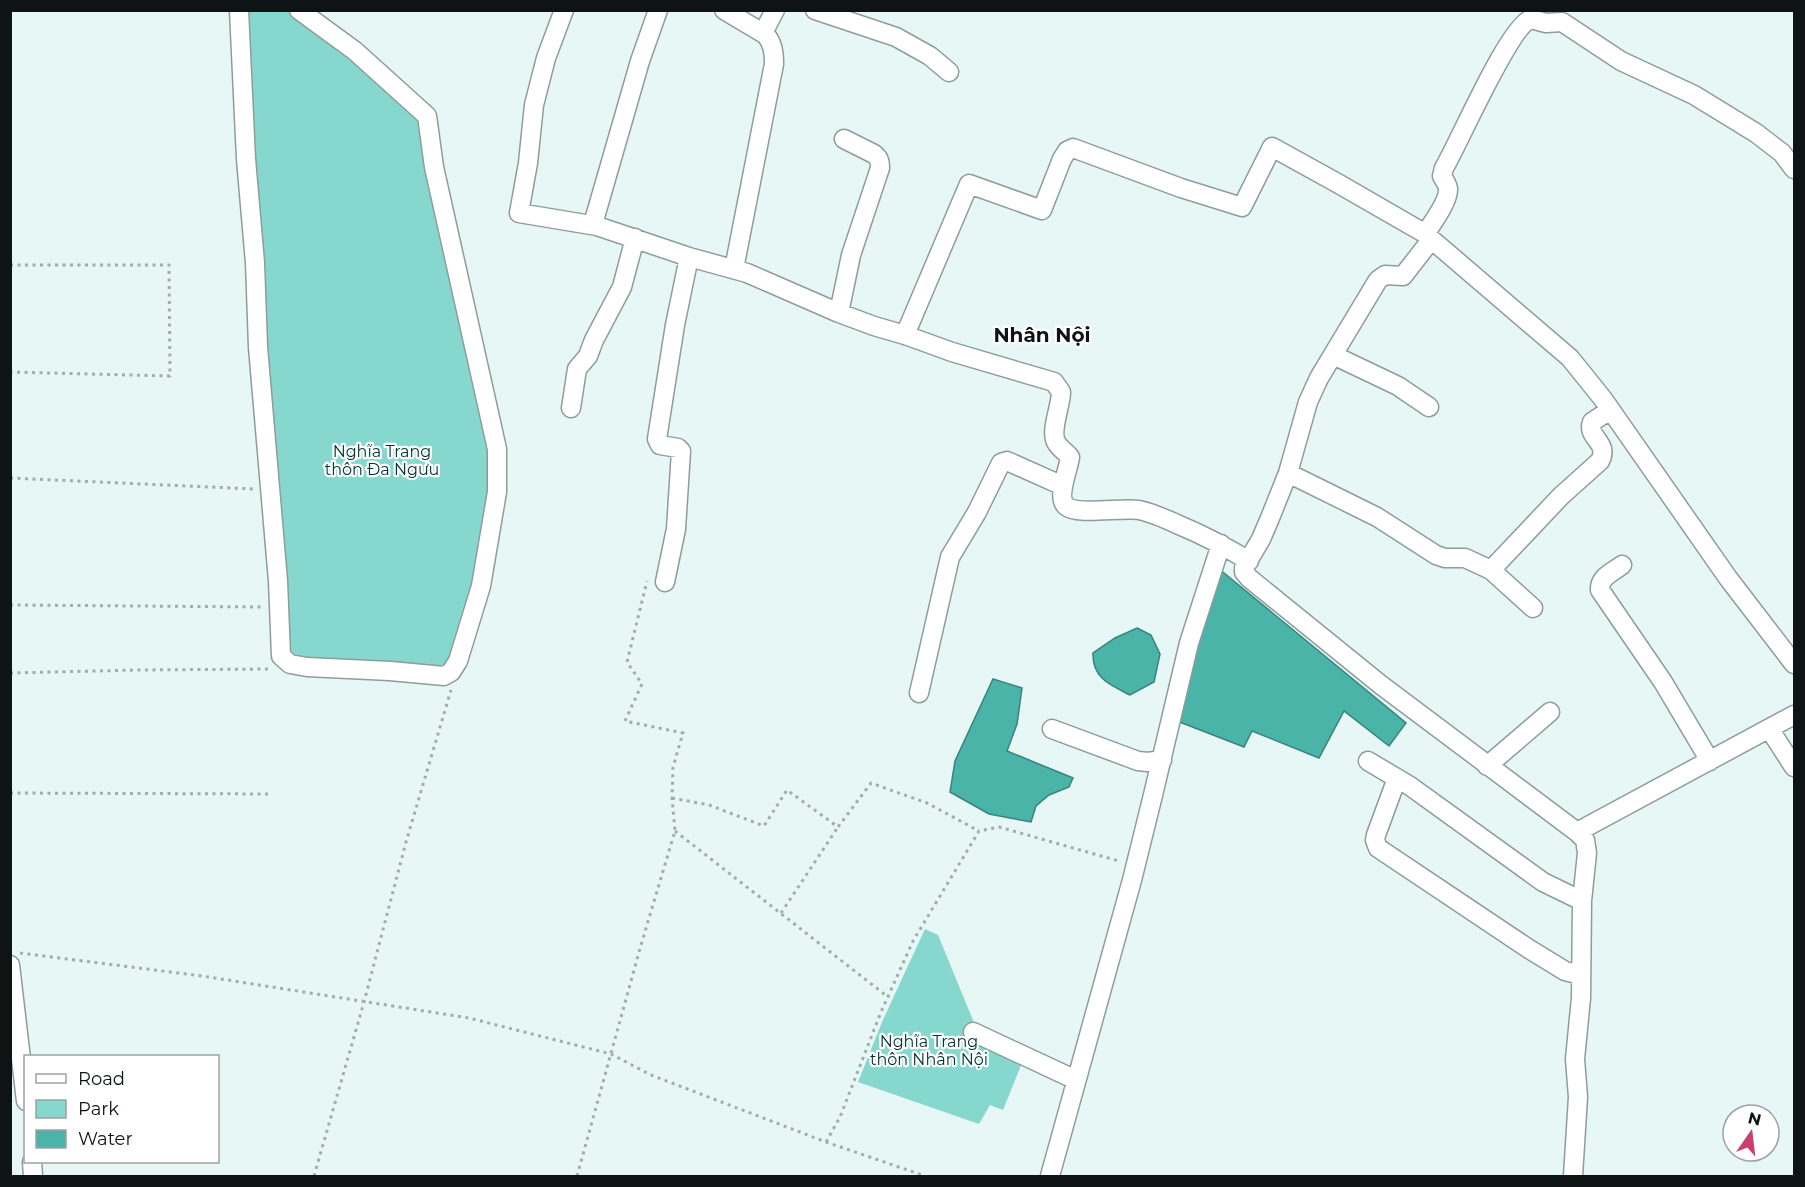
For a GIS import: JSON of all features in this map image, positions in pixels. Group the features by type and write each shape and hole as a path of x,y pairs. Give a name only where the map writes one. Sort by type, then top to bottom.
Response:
{"street":[{"path":"239,10 246,159 281,656 290,664 307,667 444,676 451,672 458,661 481,586 497,492 497,449 434,167 427,116 355,51 299,10"},
{"path":"564,10 546,58 534,105 528,163 519,213 593,224 690,257 747,273 874,326 952,352 1047,379 1058,385 1061,396 1054,437 1057,444 1070,457 1063,486 1062,500 1065,506 1087,511 1140,510 1159,516 1221,544 1249,561"},
{"path":"593,224 640,61 658,10"},
{"path":"724,10 770,39 773,46 774,64 734,269"},
{"path":"763,33 775,10"},
{"path":"815,10 903,41 930,56 949,72"},
{"path":"1573,1176 1578,1097 1575,1059 1581,975 1582,901 1587,849 1585,840 1382,685 1249,578 1244,570 1270,518 1288,473 1308,402 1319,378 1378,280 1385,275 1403,276 1428,237 1447,198 1448,187 1442,176 1444,168 1487,82 1524,23 1531,19 1546,23 1562,22 1621,61 1694,94 1756,133 1782,153 1794,169"},
{"path":"839,313 851,255 880,162 874,154 844,139"},
{"path":"905,335 969,184 1042,210 1062,159 1067,151 1073,148 1181,188 1242,207 1272,147 1428,237 1570,358 1610,410 1728,578 1794,664"},
{"path":"571,408 578,369 581,362 588,356 622,287 636,238"},
{"path":"657,579 677,522 681,451 678,448 660,444 657,439 675,325 690,257"},
{"path":"1333,355 1398,386 1429,408"},
{"path":"1491,570 1561,496 1600,460 1603,455 1602,447 1591,431 1590,425 1610,410"},
{"path":"919,693 950,556 977,512 1000,463 1007,461 1063,486"},
{"path":"1288,473 1377,517 1436,555 1445,558 1465,558 1491,570 1533,608"},
{"path":"1050,1176 1135,866 1189,643 1221,544"},
{"path":"1622,565 1602,579 1599,584 1600,590 1663,682 1710,761"},
{"path":"1487,766 1550,712"},
{"path":"1577,832 1794,716"},
{"path":"1052,729 1138,761 1162,760"},
{"path":"1770,730 1794,767"},
{"path":"1368,761 1397,778 1544,882 1582,901"},
{"path":"1397,778 1376,835 1375,844 1378,848 1529,949 1565,971 1581,975"},
{"path":"10,965 24,1084"},
{"path":"973,1032 1076,1080"}],"path":[{"path":"10,265 169,265 170,375 10,372"},
{"path":"10,478 270,489"},
{"path":"578,1176 641,945 675,831 672,798 673,767 683,733 625,721 642,684 627,662 657,579"},
{"path":"10,605 279,607"},
{"path":"10,673 280,669"},
{"path":"314,1176 364,1002 406,842 454,678 451,672"},
{"path":"780,913 838,827 871,783 927,803 979,831 999,827 1135,866"},
{"path":"672,798 709,805 764,826 787,790 838,827"},
{"path":"10,793 272,794"},
{"path":"675,831 888,997"},
{"path":"826,1142 840,1118 913,941 979,831"},
{"path":"10,952 202,976 469,1018 611,1054 651,1075 826,1142 925,1176"}],"green space":[{"name":"Nghĩa Trang thôn Đa Ngưu","path":"241,11 294,11 427,116 497,492 455,668 290,664"},
{"name":"Nghĩa Trang thôn Nhân Nội","path":"925,929 938,935 975,1025 1026,1053 1003,1110 990,1105 979,1124 858,1082 882,1022"}],"water":[{"path":"1218,568 1406,723 1389,746 1344,711 1319,758 1252,731 1244,747 1177,721"},
{"path":"1137,628 1151,635 1160,654 1154,682 1130,695 1109,684 1099,675 1093,662 1093,653 1115,638"},
{"path":"993,679 1022,688 1017,724 1007,751 1073,778 1069,787 1049,795 1036,806 1031,822 989,814 950,792 955,761"}],"district":[{"name":"Nhân Nội","path":"1042,335"}]}
